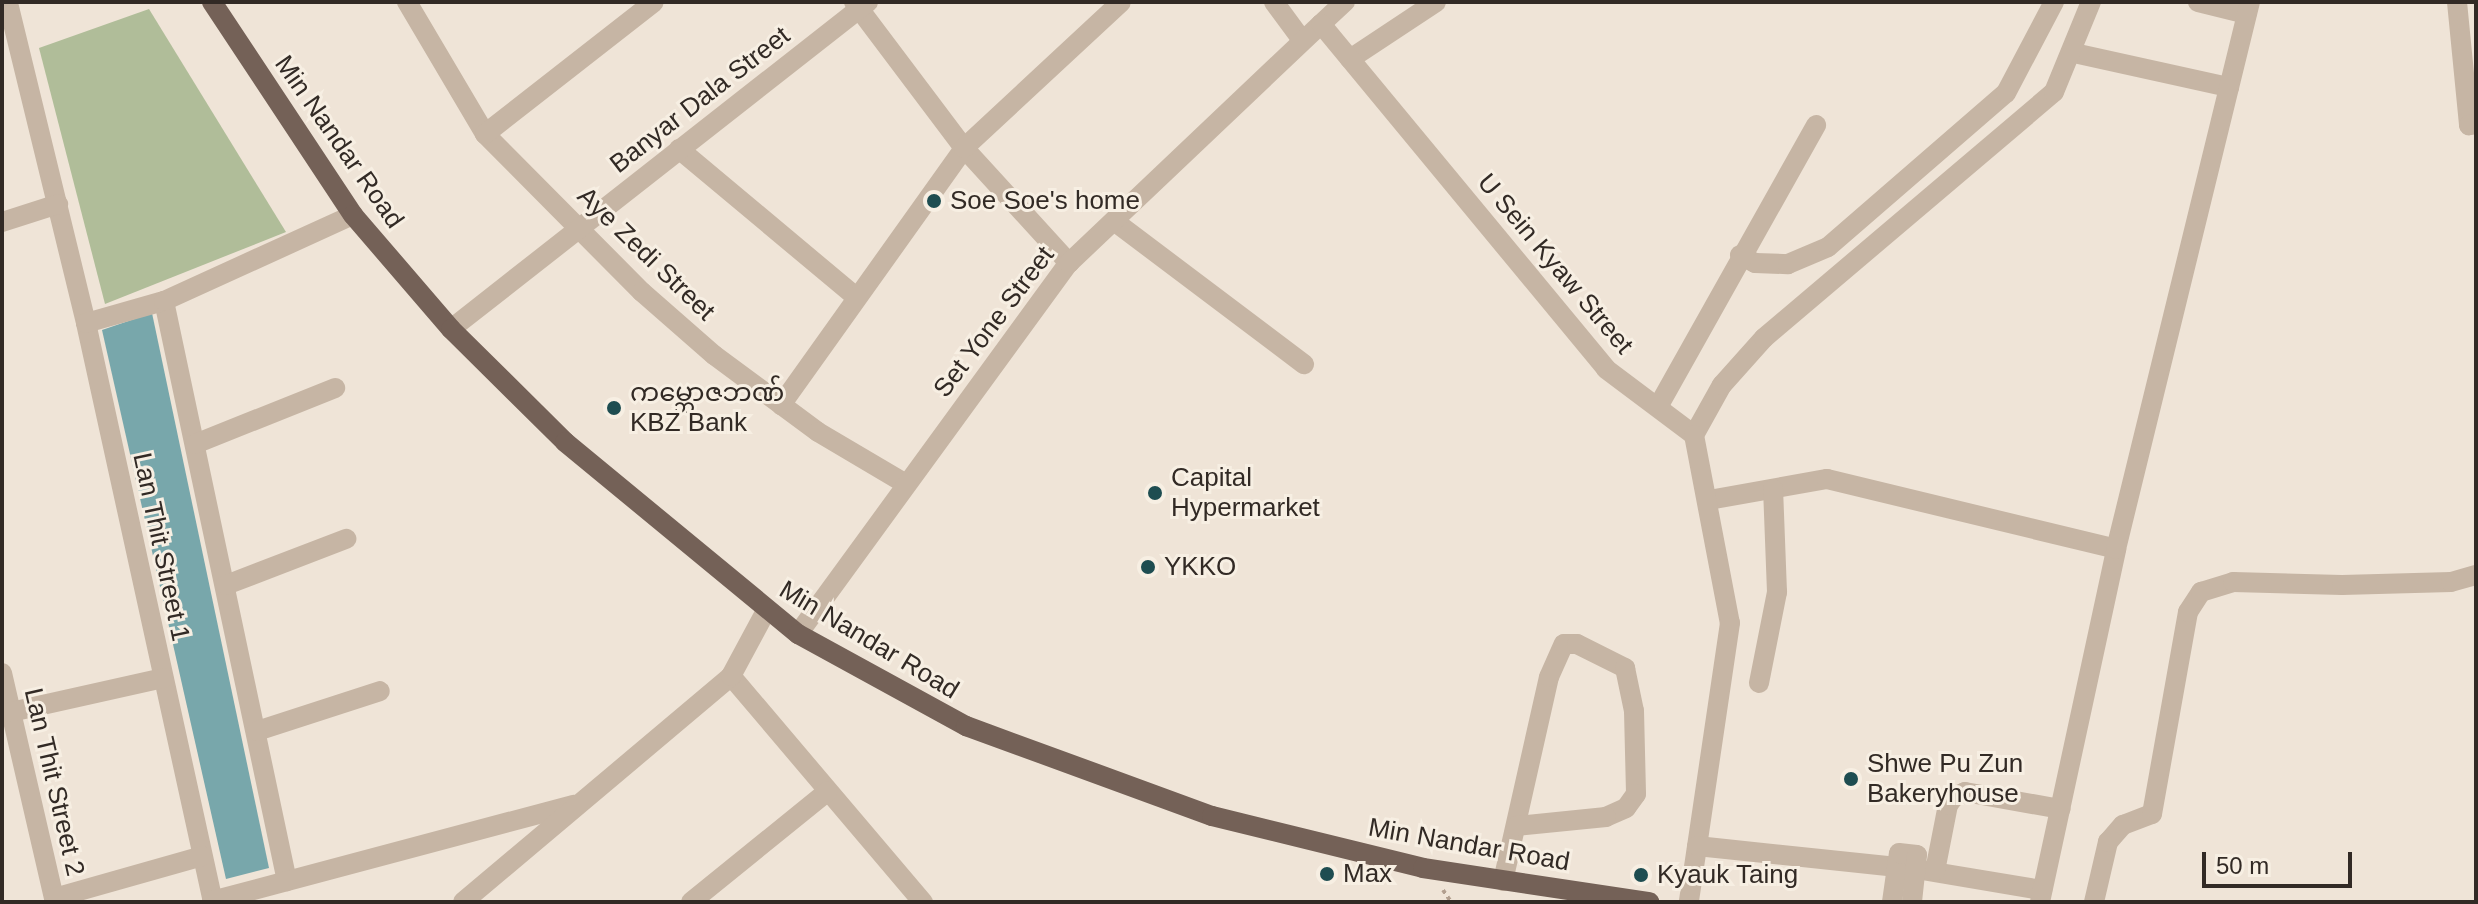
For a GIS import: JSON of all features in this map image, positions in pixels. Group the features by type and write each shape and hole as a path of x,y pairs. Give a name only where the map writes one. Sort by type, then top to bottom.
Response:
{"main road":[{"name":"Min Nandar Road","path":"214,3 353,215 451,329 565,442 766,611 798,634 913,701 1070,766 1212,816 1423,868 1649,902"}],"street":[{"path":"485,134 654,2"},
{"path":"781,405 964,148 1121,2"},
{"path":"1274,2 1302,40 1345,2"},
{"path":"1350,59 1436,2"},
{"path":"1740,255 1755,263 1788,264 1828,247 2006,93 2054,2"},
{"path":"1689,902 1730,623 1709,500 1694,435 1722,385 1764,338 2054,92 2074,53 2091,2"},
{"path":"1697,846 1916,869 2041,896 2116,549 2248,8 2198,2"},
{"path":"2457,2 2469,125 2476,124"},
{"name":"Aye Zedi Street","path":"413,4 485,134 642,292 781,405 906,484"},
{"path":"860,4 964,148 1069,263"},
{"name":"Banyar Dala Street","path":"451,329 860,4"},
{"name":"Lan Thit Street 1","path":"11,6 86,323 212,902"},
{"name":"U Sein Kyaw Street","path":"1321,24 1606,369 1659,405 1694,435"},
{"name":"Set Yone Street","path":"798,634 1069,263 1302,40"},
{"path":"2074,53 2229,87"},
{"path":"1659,405 1740,255 1816,125"},
{"path":"679,149 856,297"},
{"path":"2,222 58,204"},
{"path":"86,323 164,301 353,215"},
{"path":"1114,221 1304,364"},
{"path":"164,301 287,881"},
{"path":"195,444 335,388"},
{"path":"1709,500 1827,479 2116,549"},
{"path":"1759,683 1777,592 1773,489"},
{"path":"226,585 346,539"},
{"path":"2094,902 2108,842 2123,825 2152,814 2188,612 2201,592 2233,582 2342,585 2451,582 2476,575"},
{"path":"463,902 731,676 766,611"},
{"path":"1503,881 1549,677 1564,644 1577,644 1625,668 1634,711 1636,794 1626,808 1606,817 1516,826"},
{"name":"Lan Thit Street 2","path":"2,673 55,900"},
{"path":"731,676 923,902"},
{"path":"11,712 163,678"},
{"path":"257,731 380,691"},
{"path":"691,902 828,791"},
{"path":"1892,902 1916,869 1954,797 1965,792 2060,809"},
{"path":"212,902 581,803"},
{"path":"55,900 202,856"},
{"path":"1912,902 1916,869"}],"green space":[{"path":"149,9 286,232 105,304 39,48"}],"water":[{"path":"152,313 269,868 226,879 102,330"}],"place":[{"name":"Soe Soe's home","path":"934,201"},
{"name":"ကမ္ဘောဇဘဏ် KBZ Bank","path":"614,408"},
{"name":"Capital Hypermarket","path":"1155,493"},
{"name":"YKKO","path":"1148,567"},
{"name":"Shwe Pu Zun Bakeryhouse","path":"1851,779"},
{"name":"Max","path":"1327,874"},
{"name":"Kyauk Taing","path":"1641,875"}]}
